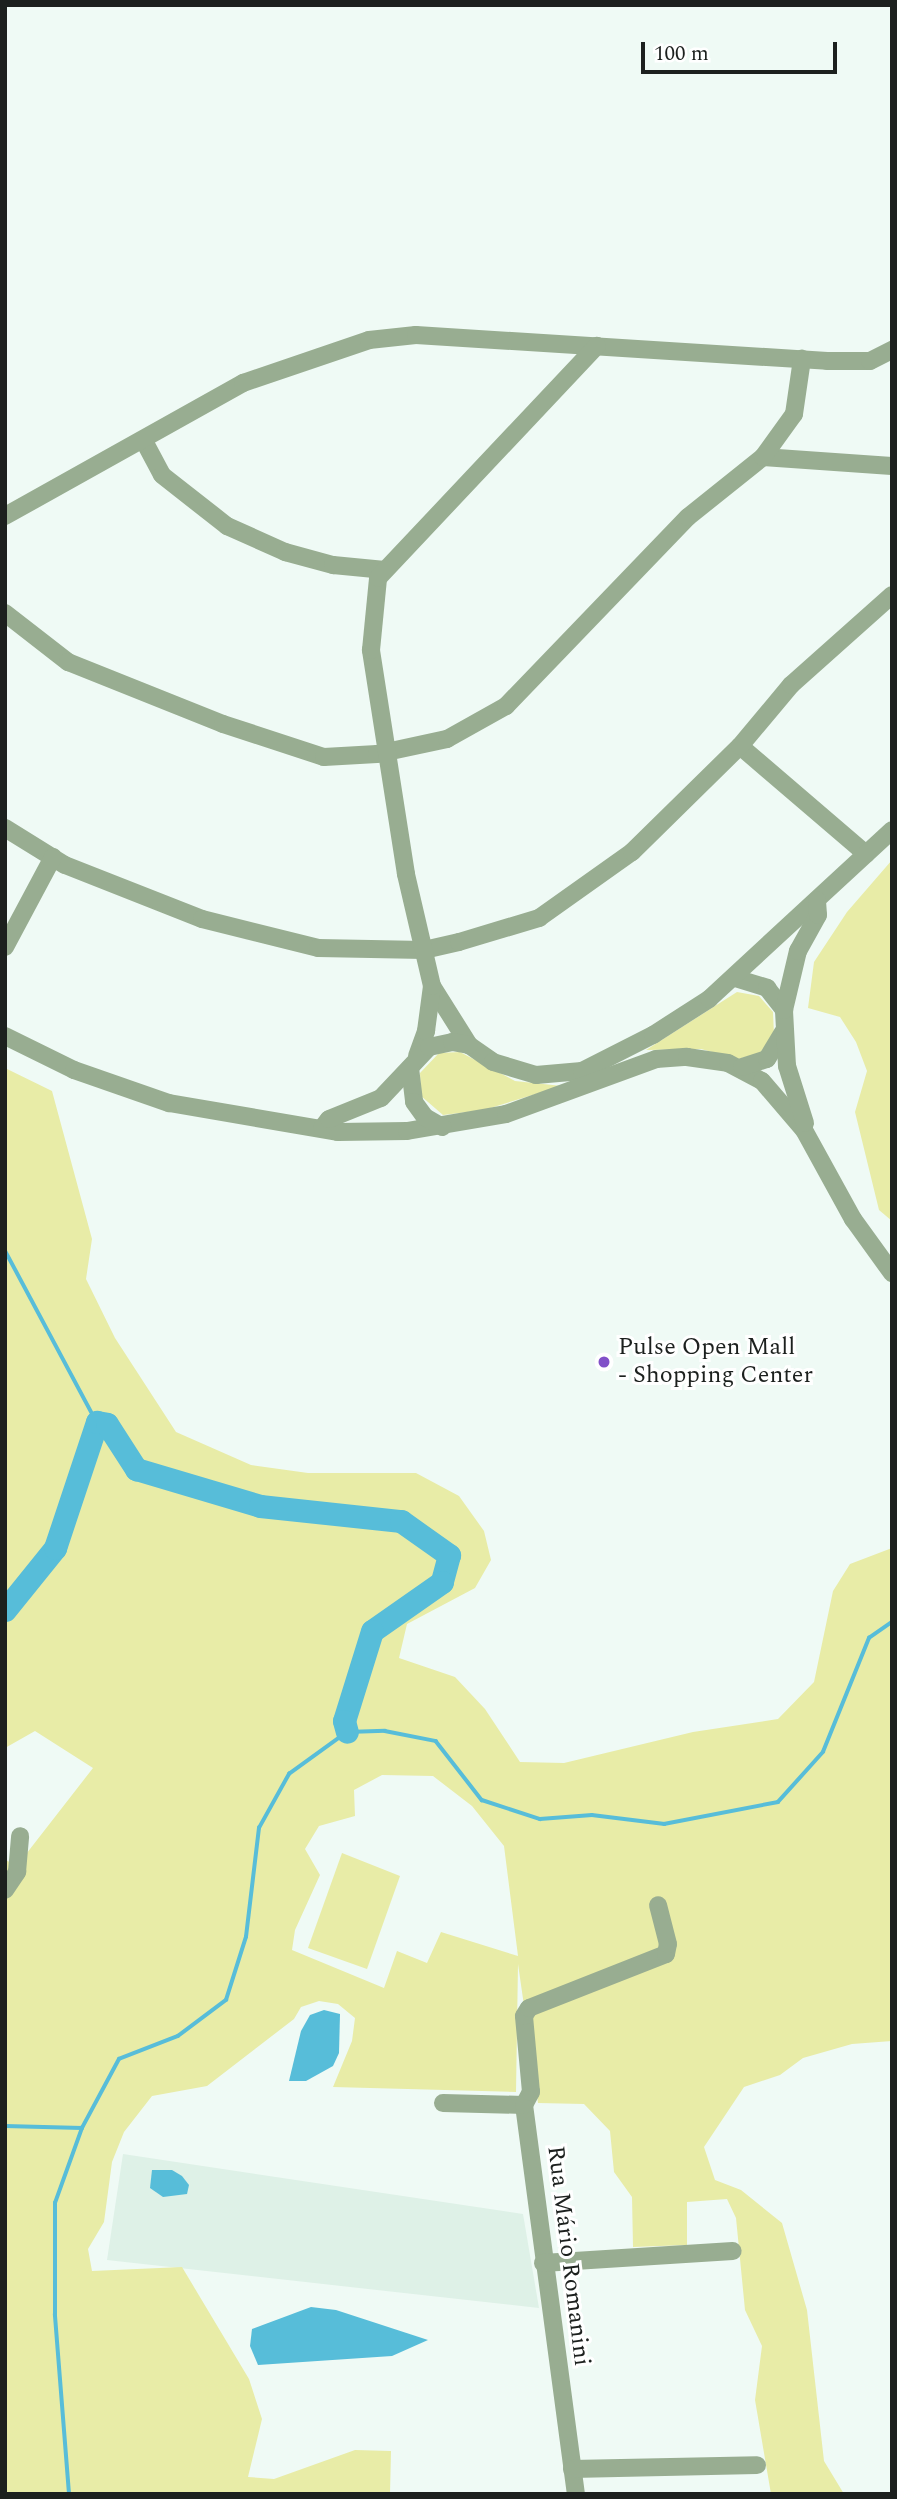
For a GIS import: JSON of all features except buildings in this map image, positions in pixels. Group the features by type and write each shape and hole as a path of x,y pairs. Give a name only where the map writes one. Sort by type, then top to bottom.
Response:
{"street":[{"path":"5,516 144,441 243,383 369,340 416,335 870,361 892,350"},
{"path":"597,346 378,578 371,650 406,874 432,986 468,1045 493,1062 520,1072 551,1076 582,1071 653,1035 735,978 892,830"},
{"path":"5,613 68,662 223,724 324,757 387,752 447,739 506,706 688,517 763,457 794,414 802,359"},
{"path":"144,441 162,475 228,526 285,552 333,565 385,569"},
{"path":"763,457 892,466"},
{"path":"5,828 53,857 202,919 318,948 424,950 539,918 632,852 740,746 790,685 892,595"},
{"path":"740,746 866,854"},
{"path":"5,947 53,857"},
{"path":"804,1130 787,1066 784,1010 798,951 818,915 817,900"},
{"path":"735,978 766,988 784,1010"},
{"path":"432,986 426,1031 414,1062 414,1102 425,1117 442,1126"},
{"path":"742,1068 767,1059 784,1030"},
{"path":"5,1036 74,1070 169,1103 246,1120 372,1132 442,1126 536,1105 656,1059 701,1058 742,1068 771,1089 804,1130 853,1219 892,1273"},
{"path":"322,1128 329,1119 381,1098 414,1062 443,1042 468,1045"},
{"path":"5,1890 17,1872 20,1836"},
{"name":"Rua Mário Romanini","path":"576,2494 543,2263 524,2105 531,2092 524,2016 529,2008 666,1954 668,1944 658,1905"},
{"path":"443,2104 524,2105"},
{"path":"543,2263 733,2250"},
{"path":"572,2469 757,2465"}],"shaded area":[{"path":"123,2154 523,2214 539,2308 107,2260"}],"green space":[{"path":"892,860 892,1221 879,1210 855,1112 867,1071 856,1042 840,1017 808,1008 814,962 847,912"},
{"path":"737,992 759,996 773,1012 774,1035 760,1053 738,1059 701,1049 646,1050"},
{"path":"460,1052 515,1081 562,1086 484,1110 443,1115 421,1096 420,1073 439,1053"},
{"path":"5,1068 52,1091 92,1239 86,1279 115,1338 176,1432 251,1465 308,1473 416,1473 459,1496 484,1531 491,1560 475,1588 407,1624 399,1658 455,1677 485,1709 520,1762 564,1763 693,1732 778,1719 814,1682 833,1591 850,1564 892,1548 892,2041 852,2044 803,2058 780,2075 744,2087 704,2147 715,2180 741,2190 782,2223 807,2310 824,2461 844,2494 771,2494 755,2400 762,2346 745,2310 736,2218 727,2199 687,2202 687,2245 633,2247 632,2197 614,2172 610,2131 584,2104 538,2103 518,1964 516,2092 333,2087 352,2041 355,2018 338,2004 319,2001 301,2007 294,2019 207,2086 152,2096 124,2132 112,2162 104,2222 88,2249 92,2271 182,2267 249,2379 262,2419 248,2477 274,2479 355,2450 391,2451 390,2494 5,2494 5,1859 16,1867 93,1768 35,1731 5,1748","holes":["382,1775 433,1776 472,1806 504,1846 518,1956 441,1932 427,1963 397,1951 384,1988 292,1950 295,1930 320,1875 305,1849 319,1826 355,1816 354,1790"]},
{"path":"342,1853 400,1876 367,1969 308,1948"}],"water":[{"path":"324,2010 340,2014 339,2053 333,2066 306,2081 289,2081 301,2031 310,2015"},
{"path":"152,2170 172,2170 182,2176 189,2185 187,2194 163,2197 150,2188"},
{"path":"311,2307 336,2310 428,2340 392,2356 258,2365 250,2346 252,2329"}],"waterway":[{"path":"5,1250 97,1422"},
{"path":"5,1610 55,1548 97,1422 107,1424 136,1469 260,1506 401,1521 449,1555 442,1582 372,1631 344,1721 347,1732"},
{"path":"69,2494 55,2315 55,2203 82,2128 119,2059 178,2036 226,2000 246,1937 259,1828 289,1774 347,1732 385,1731 436,1741 482,1800 540,1819 592,1815 664,1824 778,1802 823,1752 869,1638 892,1622"},
{"path":"5,2126 82,2128"}],"place":[{"name":"Pulse Open Mall - Shopping Center","path":"604,1362"}]}
